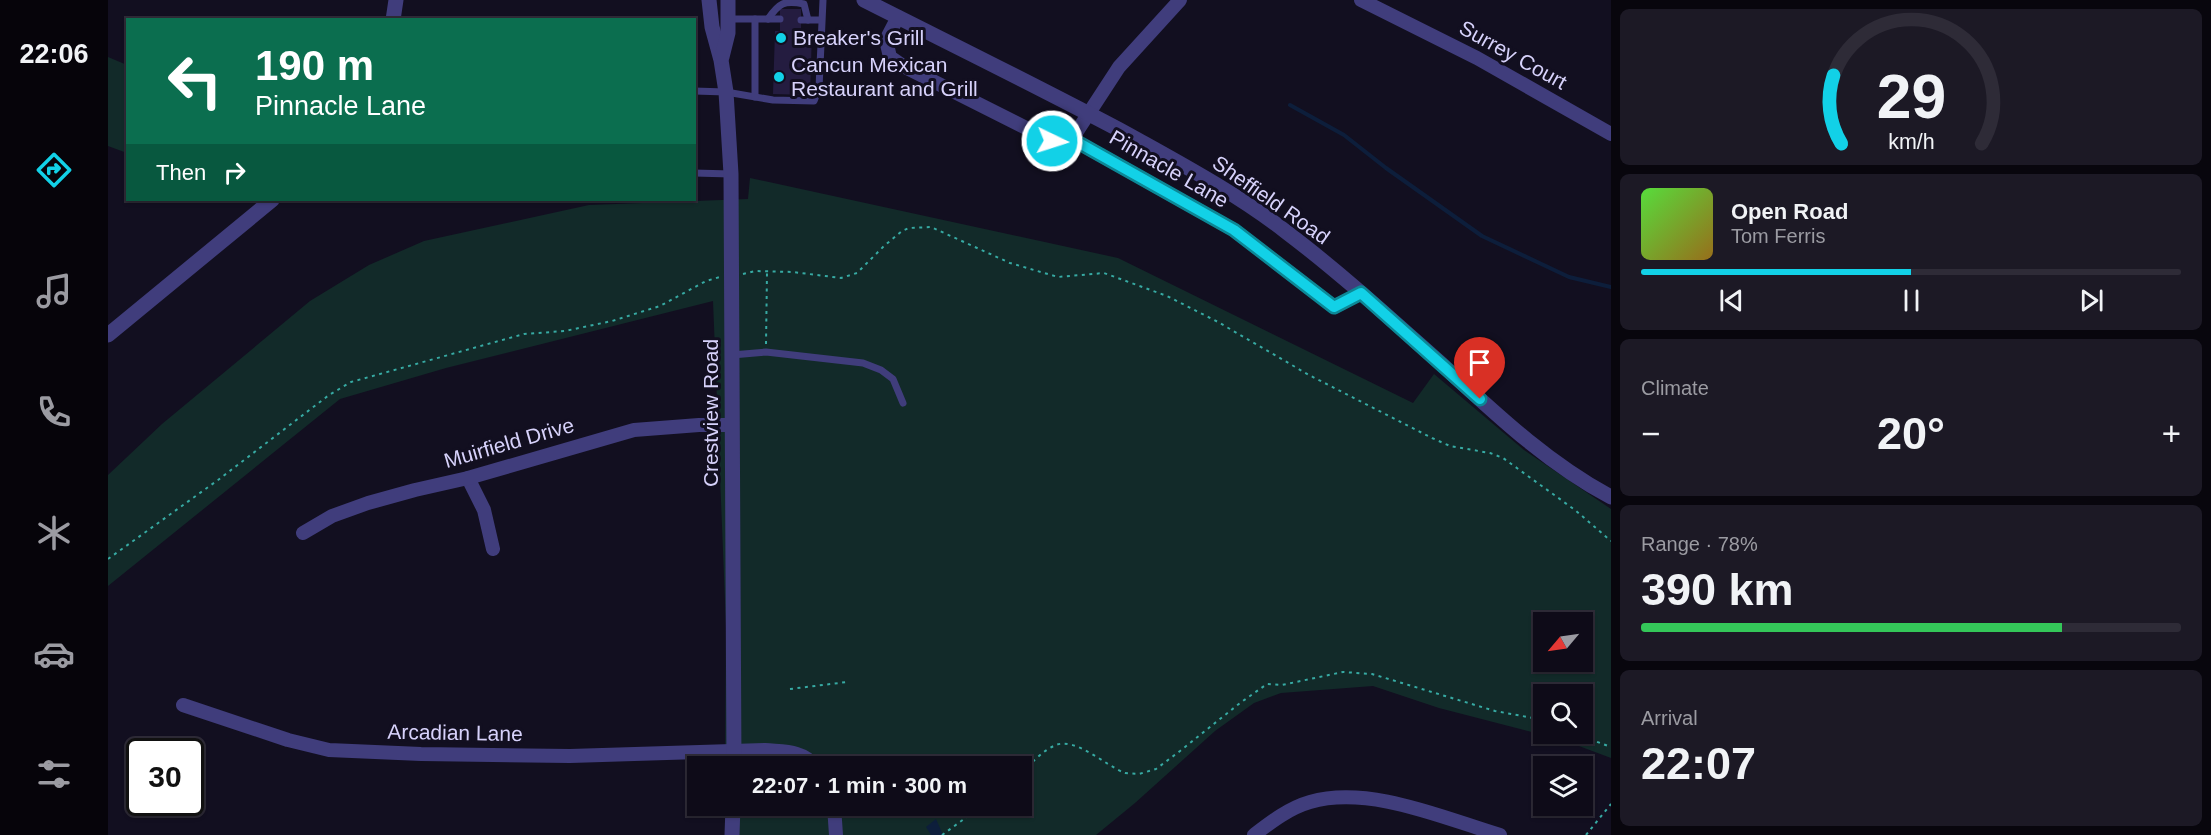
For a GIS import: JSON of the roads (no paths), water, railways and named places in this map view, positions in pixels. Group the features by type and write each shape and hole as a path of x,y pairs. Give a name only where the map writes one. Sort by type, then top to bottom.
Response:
{"street":[{"path":"393,18 396,0"},
{"name":"Crestview Road","path":"710,0 712,27 721,60 726,92 731,174 734,756"},
{"name":"Crestview Road","path":"721,60 728,33 728,0"},
{"name":"Sheffield Road","path":"864,0 1088,113 1185,166 1244,202 1285,231 1361,293 1529,442 1559,465 1611,496"},
{"name":"Pinnacle Lane","path":"898,17 886,40 890,57 903,66 1052,141 1062,142 1072,139 1119,67 1180,0"},
{"name":"Surrey Court","path":"1361,0 1477,58 1611,134"},
{"name":"Pinnacle Lane","path":"1072,139 1234,230 1334,307 1361,293"},
{"path":"108,335 271,201"},
{"name":"Muirfield Drive","path":"303,533 332,516 368,503 468,478 634,430 732,425"},
{"path":"468,478 484,510 494,549"},
{"name":"Arcadian Lane","path":"183,705 288,740 329,750 421,754 687,758"},
{"name":"Arcadian Lane","path":"744,756 765,750 795,752 802,756"},
{"path":"1254,835 1289,811 1309,802 1334,797 1394,804 1500,835"},
{"path":"732,835 733,816"},
{"path":"835,816 836,835"}],"lane":[{"path":"696,92 726,92 773,100 814,101 819,88 823,0"},
{"path":"768,19 777,6 787,2 796,2 804,4 805,20 821,20"},
{"path":"728,19 780,19"},
{"path":"754,97 755,19"},
{"path":"696,173 731,174"},
{"path":"732,355 766,352 863,363 881,370 893,379 903,403"}],"water":[{"path":"936,819 943,835 931,835 926,827"}],"waterway":[{"path":"1290,105 1344,135 1386,168 1482,236 1569,277 1611,287"}],"place":[{"name":"Breaker's Grill","path":"781,38"},
{"name":"Cancun Mexican Restaurant and Grill","path":"779,77"}]}
